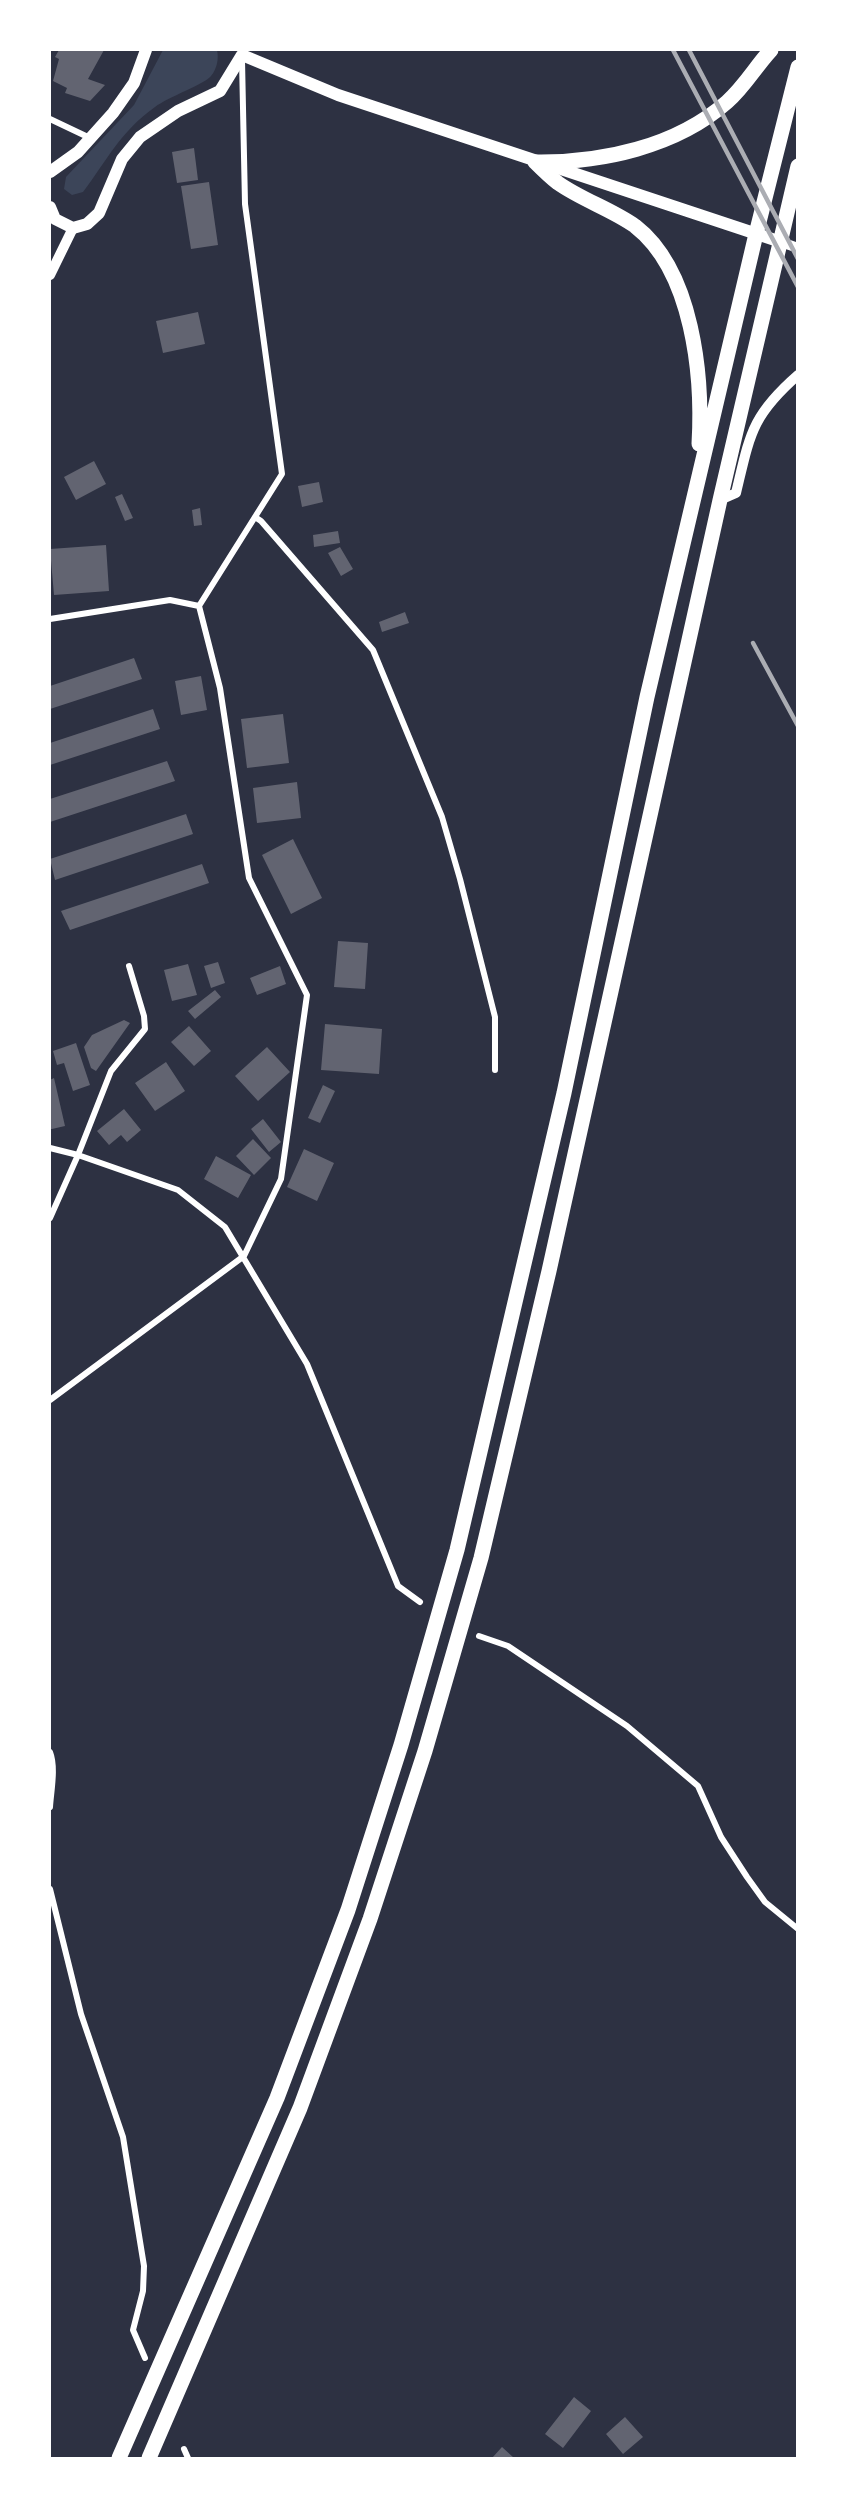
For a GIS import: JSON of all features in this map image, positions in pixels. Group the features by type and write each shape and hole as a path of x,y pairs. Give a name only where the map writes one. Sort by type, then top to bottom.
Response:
{"main road":[{"path":"50,171 78,152 113,113 134,83 146,50"},
{"path":"535,162 596,158 648,145 671,136 707,117 728,101 755,72 771,50"},
{"path":"50,207 55,219 73,228 87,224 99,213 122,159 141,137 178,111 220,91 240,51 338,95 778,241"},
{"path":"119,2458 277,2098 348,1910 401,1745 457,1550 562,1105 647,697 756,234 798,67"},
{"path":"535,162 558,183 634,226 656,247 672,276 693,341 700,390 697,462 692,505"},
{"path":"149,2458 300,2108 370,1919 425,1751 481,1558 549,1271 720,500 765,309 778,241 798,166"}],"street":[{"path":"50,1400 244,1256 281,1179 307,994 249,878 220,688 199,606 282,474 245,204 240,51"},
{"path":"50,119 90,138"},
{"path":"50,275 73,228"},
{"path":"778,241 798,248"},
{"path":"720,500 736,493 749,437 755,422 766,406 798,375"},
{"path":"255,517 319,585 373,650 442,817 495,1017 495,1070"},
{"path":"50,619 170,600 199,606"},
{"path":"50,1218 111,1071 145,1029 144,1016 129,966"},
{"path":"50,1148 78,1155 177,1190 225,1227 307,1364 398,1586 420,1602"},
{"path":"479,1636 508,1646 627,1726 698,1786 721,1837 747,1877 765,1902 798,1929"},
{"path":"50,1752 52,1778 50,1807"},
{"path":"50,1889 81,2014 123,2137 144,2266 143,2291 133,2330 145,2358"},
{"path":"184,2449 188,2458"}],"shaded area":[{"path":"163,50 217,50 218,60 213,73 207,79 161,103 132,126 83,192 72,195 64,189 66,177 134,105"}],"building":[{"path":"59,50 104,50 88,79 105,85 90,101 65,93 67,88 53,81 59,59 55,57"},
{"path":"194,148 198,180 177,183 172,152"},
{"path":"209,182 218,245 191,249 181,186"},
{"path":"198,312 205,344 163,353 156,321"},
{"path":"94,461 106,484 76,500 64,477"},
{"path":"319,482 323,502 302,507 298,486"},
{"path":"122,494 133,518 125,521 115,497"},
{"path":"200,508 202,525 194,526 192,510"},
{"path":"338,531 340,543 314,547 313,535"},
{"path":"106,545 109,591 54,595 50,549"},
{"path":"340,547 353,569 341,576 328,553"},
{"path":"405,612 409,623 382,632 379,622"},
{"path":"134,658 142,679 50,709 50,686"},
{"path":"201,676 207,710 181,715 175,681"},
{"path":"153,709 160,729 50,765 50,743"},
{"path":"283,714 289,763 247,768 241,719"},
{"path":"167,761 175,781 50,822 50,799"},
{"path":"297,782 301,818 257,823 253,788"},
{"path":"186,814 193,834 55,880 50,859"},
{"path":"293,839 322,898 291,914 262,855"},
{"path":"202,864 209,883 70,930 61,911"},
{"path":"338,941 368,943 365,989 334,987"},
{"path":"218,962 225,983 211,988 204,966"},
{"path":"188,964 197,995 172,1001 164,970"},
{"path":"280,966 286,984 257,995 250,978"},
{"path":"215,990 221,997 195,1019 188,1011"},
{"path":"124,1020 130,1023 96,1071 91,1068 84,1047 92,1035"},
{"path":"325,1024 382,1029 379,1074 321,1070"},
{"path":"189,1026 211,1051 194,1066 171,1042"},
{"path":"76,1043 90,1085 73,1091 64,1063 57,1065 53,1051"},
{"path":"267,1047 290,1072 258,1101 235,1076"},
{"path":"166,1062 185,1091 155,1111 135,1083"},
{"path":"54,1078 65,1126 50,1129 50,1080"},
{"path":"323,1085 335,1091 320,1123 308,1118"},
{"path":"124,1109 141,1130 127,1142 121,1135 109,1145 97,1131"},
{"path":"263,1119 281,1142 269,1152 251,1129"},
{"path":"253,1139 271,1158 254,1175 236,1156"},
{"path":"304,1149 334,1163 317,1201 287,1187"},
{"path":"216,1156 251,1175 238,1198 204,1179"},
{"path":"574,2397 591,2411 563,2448 545,2434"},
{"path":"625,2417 643,2437 623,2454 606,2434"},
{"path":"502,2447 514,2458 492,2458"}],"railway":[{"path":"673,50 798,287"},
{"path":"689,50 798,259"},
{"path":"753,643 798,726"}]}
